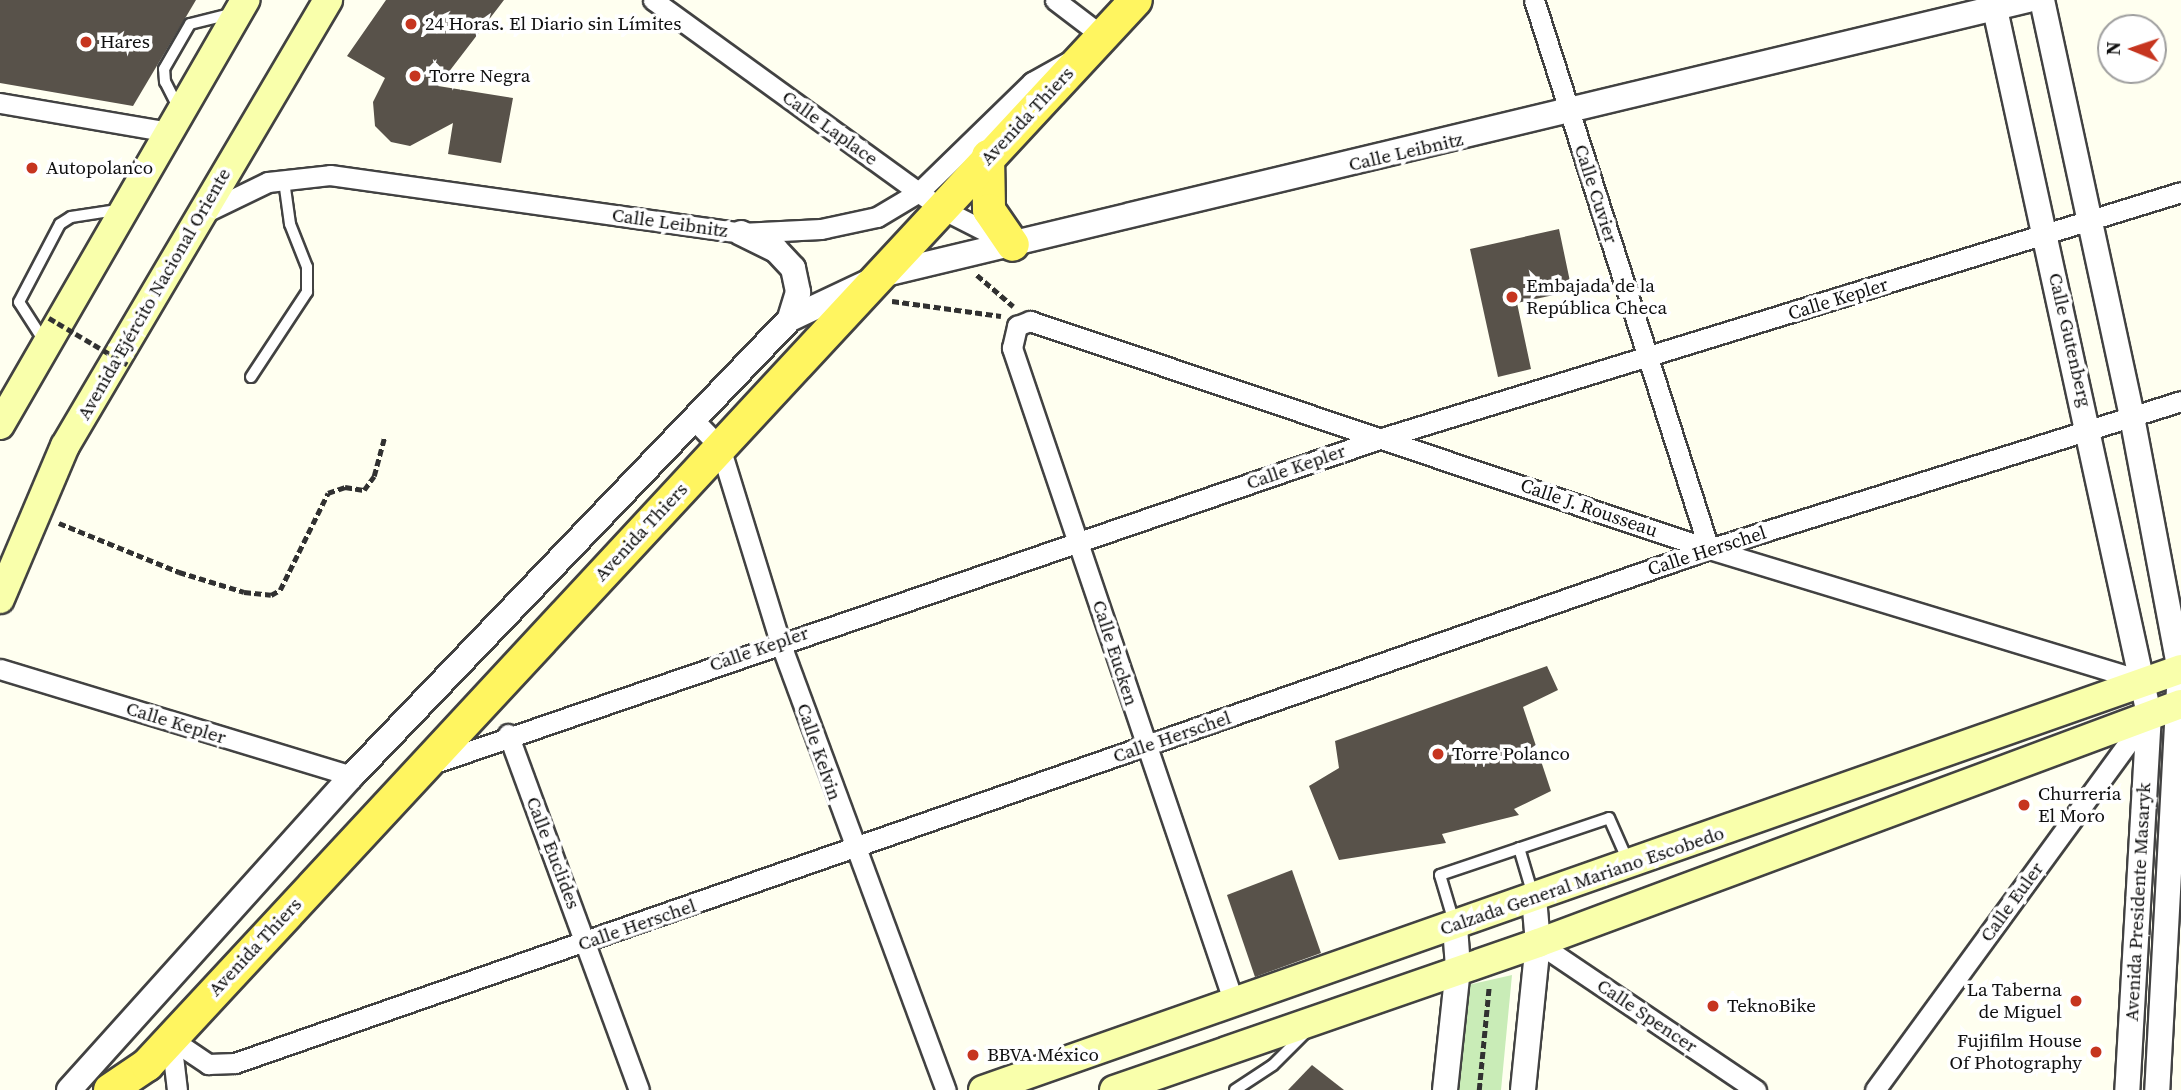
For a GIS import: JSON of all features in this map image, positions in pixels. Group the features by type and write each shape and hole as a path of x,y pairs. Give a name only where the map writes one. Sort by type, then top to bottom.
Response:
{"main road":[{"name":"Avenida Ejército Nacional Oriente","path":"0,599 65,446 328,0"},
{"name":"Avenida Thiers","path":"110,1090 143,1077 171,1039 421,768 720,447 886,274 930,201 988,156 1136,0"},
{"path":"0,425 48,331 125,209 241,6"},
{"path":"988,156 989,210 1013,245"},
{"name":"Calzada General Mariano Escobedo","path":"983,1090 1630,865 2141,680 2180,669"},
{"name":"Calzada General Mariano Escobedo","path":"1114,1090 1318,1020 1458,968 1538,943 2180,704"}],"street":[{"name":"Calle Laplace","path":"653,0 930,201 1013,245"},
{"path":"1055,0 1096,42"},
{"name":"Calle Cuvier","path":"1534,0 1709,548"},
{"name":"Calle Leibnitz","path":"790,319 886,274 1570,113 1994,4 2028,0"},
{"path":"2042,0 2132,417 2180,669"},
{"name":"Calle Gutenberg","path":"1994,4 2090,429 2148,714"},
{"name":"Calle Leibnitz","path":"200,215 268,182 330,176 741,233 821,229 877,217 930,201 1032,82 1096,42"},
{"path":"0,103 175,123"},
{"name":"Calle Kepler","path":"421,768 508,734 1382,438 1649,358 2181,192"},
{"path":"69,1090 352,776 692,418 790,319 798,292 793,268 776,250 741,233"},
{"name":"Calle J. Rousseau","path":"1036,321 1709,548 2141,680"},
{"name":"Calle Eucken","path":"1036,321 1017,327 1012,348 1234,1003"},
{"name":"Calle Herschel","path":"171,1039 208,1064 235,1063 586,943 1709,548 2181,401"},
{"name":"Calle Kelvin","path":"692,418 720,447 780,642 853,848 946,1090"},
{"name":"Calle Kepler","path":"0,669 352,776"},
{"name":"Avenida Presidente Masaryk","path":"2157,1090 2180,669"},
{"name":"Avenida Presidente Masaryk","path":"2127,1090 2148,714"},
{"name":"Calle Euler","path":"1875,1090 2148,714"},
{"name":"Calle Euclides","path":"508,734 639,1090"},
{"path":"1523,1090 1538,943 1534,898"},
{"path":"1446,1090 1458,968 1455,926"},
{"name":"Calle Spencer","path":"1538,943 1756,1090"},
{"path":"171,1039 177,1090"}],"lane":[{"path":"251,377 307,292 307,267 290,224 284,181"},
{"path":"48,331 19,302 60,225 71,217 125,209"},
{"path":"1455,926 1440,875 1609,817 1630,865"},
{"path":"1519,848 1534,898"},
{"path":"1235,1090 1273,1065 1318,1020"}],"path":[{"path":"957,258 1036,321"},
{"path":"863,297 1036,321"},
{"path":"48,331 128,365"},
{"path":"36,514 179,572 244,592 271,595 280,590 328,493 345,487 364,490 374,476 384,438"},
{"path":"1479,1090 1492,958"}],"green space":[{"path":"1512,975 1501,1090 1458,1090 1468,985"}],"building":[{"name":"Hares","path":"0,0 196,0 133,106 0,83"},
{"name":"Torre Negra","path":"386,0 504,0 438,86 513,98 501,163 448,154 453,123 410,146 391,142 375,126 373,102 385,78 347,56"},
{"name":"Embajada de la República Checa","path":"1559,229 1572,291 1517,303 1531,369 1498,377 1470,249"},
{"name":"Torre Polanco","path":"1547,666 1558,690 1523,707 1551,791 1514,809 1519,815 1442,834 1446,843 1339,860 1309,786 1339,768 1335,741"},
{"path":"1292,870 1321,953 1255,977 1227,895"},
{"path":"1312,1065 1344,1090 1288,1090"}],"place":[{"name":"24 Horas. El Diario sin Límites","path":"411,24"},
{"name":"Hares","path":"86,42"},
{"name":"Torre Negra","path":"415,76"},
{"name":"Autopolanco","path":"32,168"},
{"name":"Embajada de la República Checa","path":"1512,297"},
{"name":"Torre Polanco","path":"1438,754"},
{"name":"Churreria El Moro","path":"2024,805"},
{"name":"La Taberna de Miguel","path":"2076,1001"},
{"name":"TeknoBike","path":"1713,1006"},
{"name":"Fujifilm House Of Photography","path":"2096,1052"},
{"name":"BBVA México","path":"973,1055"}]}
